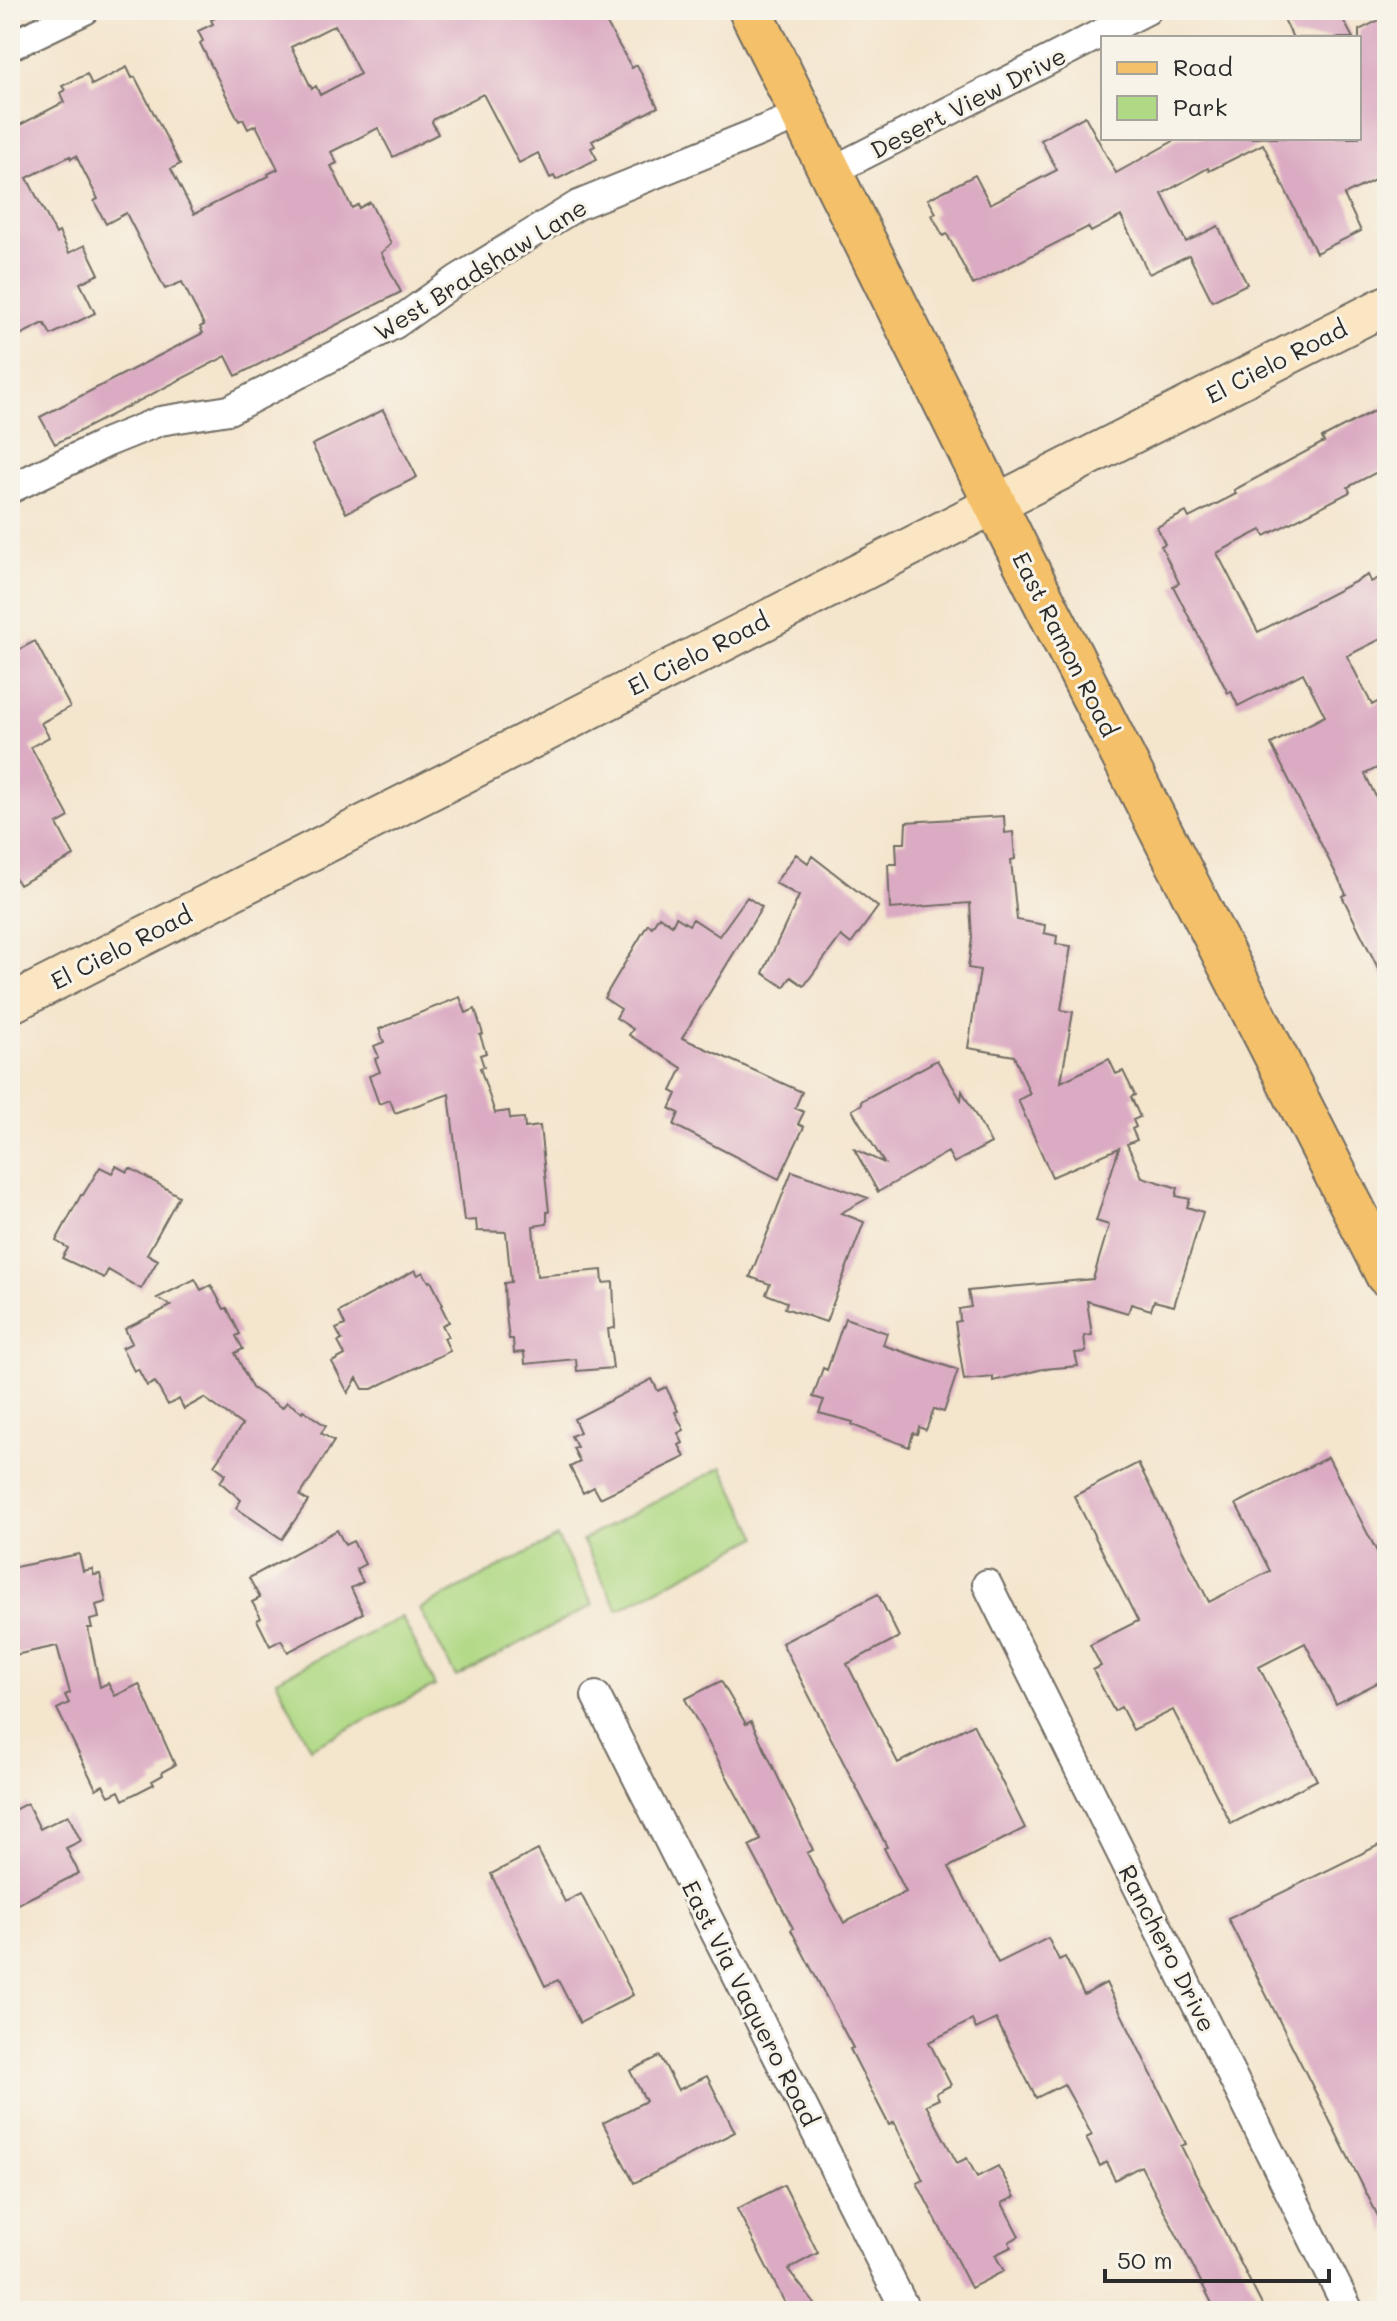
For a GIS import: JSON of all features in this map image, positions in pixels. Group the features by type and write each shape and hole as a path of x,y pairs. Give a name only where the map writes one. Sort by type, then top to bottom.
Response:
{"main road":[{"name":"East Ramon Road","path":"750,10 995,502 1387,1275"},
{"name":"El Cielo Road","path":"10,1004 1387,305"}],"street":[{"path":"10,46 85,10"},
{"name":"Desert View Drive","path":"832,171 1147,10"},
{"name":"West Bradshaw Lane","path":"10,489 160,421 229,410 395,324 458,279 578,205 803,114"},
{"name":"Ranchero Drive","path":"987,1584 1349,2311"},
{"name":"East Via Vaquero Road","path":"596,1696 906,2311"}],"green space":[{"path":"722,1467 758,1537 618,1610 582,1540"},
{"path":"557,1537 593,1605 456,1677 420,1609"},
{"path":"402,1617 435,1686 310,1748 276,1680"}],"building":[{"path":"231,10 599,10 632,68 637,65 658,107 592,141 595,146 591,148 597,159 556,180 554,176 550,178 538,153 519,163 483,94 434,119 432,122 438,134 393,157 378,128 331,152 337,163 331,166 352,208 370,202 391,244 381,253 401,292 236,376 226,356 55,444 40,417 203,333 200,327 204,325 182,282 165,289 126,213 106,224 94,201 98,199 76,156 71,159 70,156 27,178 69,253 85,245 99,274 80,283 95,313 51,335 42,324 10,340 10,130 64,102 60,93 65,90 62,86 87,74 92,85 127,67 180,164 171,169 194,214 269,176 278,169 256,125 248,129 243,119 239,121 200,43 203,41 198,31 213,24 211,20","holes":["335,25 360,74 320,95 316,86 312,89 291,47"]},
{"path":"1301,10 1338,10 1352,36 1292,36 1284,19"},
{"path":"1387,16 1387,174 1344,195 1361,231 1316,253 1263,144 1209,171 1208,168 1162,194 1186,242 1218,226 1247,284 1212,301 1189,255 1149,274 1121,216 1091,232 1088,227 973,285 947,234 943,236 932,215 936,213 928,199 975,175 990,204 1057,170 1041,140 1085,116 1116,173 1175,140 1361,140 1359,30"},
{"path":"1387,404 1387,467 1348,487 1350,492 1265,536 1261,530 1217,553 1258,632 1368,575 1371,582 1387,574 1387,636 1347,656 1372,705 1387,697 1387,763 1365,774 1387,820 1387,986 1342,896 1346,894 1271,744 1325,716 1303,673 1238,706 1231,691 1228,693 1173,586 1179,583 1161,546 1165,544 1157,527 1186,512 1189,518 1236,494 1234,490"},
{"path":"383,410 417,477 346,513 312,445"},
{"path":"35,641 70,707 41,723 49,737 31,747 69,817 57,824 74,856 19,885 10,869 10,654"},
{"path":"1004,816 1005,833 1013,832 1015,859 1011,860 1017,920 1045,925 1044,933 1057,936 1056,944 1071,946 1061,1010 1073,1012 1061,1082 1109,1059 1116,1074 1123,1071 1135,1095 1131,1097 1140,1117 1133,1120 1136,1127 1132,1129 1137,1140 1127,1144 1142,1177 1178,1188 1176,1196 1190,1199 1187,1207 1203,1212 1174,1306 1154,1301 1151,1310 1131,1304 1128,1313 1087,1301 1092,1335 1084,1336 1086,1352 1075,1353 1078,1366 1043,1369 993,1381 993,1377 964,1380 955,1322 960,1321 959,1309 971,1307 968,1291 1093,1279 1109,1225 1096,1221 1119,1148 1052,1177 1018,1100 1030,1094 1014,1056 968,1048 980,970 968,968 972,938 970,903 890,909 888,864 897,864 896,843 905,843 906,822"},
{"path":"796,854 808,863 812,856 878,907 851,944 841,936 804,986 791,977 784,987 763,973 799,896 775,883"},
{"path":"747,897 762,907 682,1038 802,1092 795,1108 804,1112 798,1124 804,1127 779,1179 674,1125 679,1113 670,1109 677,1094 671,1091 682,1068 629,1035 633,1029 616,1018 621,1009 604,998 648,924 652,927 659,916 672,925 676,917 689,925 693,919 719,936"},
{"path":"460,997 466,1013 475,1009 483,1034 480,1035 486,1053 480,1055 484,1067 480,1068 495,1113 509,1111 510,1119 524,1118 525,1128 540,1126 549,1212 547,1224 533,1226 537,1276 602,1270 603,1283 613,1282 615,1328 608,1329 613,1368 577,1371 576,1359 525,1364 524,1352 514,1353 505,1307 504,1283 511,1282 506,1232 477,1231 476,1220 464,1221 449,1094 395,1113 390,1100 379,1104 369,1076 380,1072 374,1046 384,1042 379,1029"},
{"path":"937,1060 961,1100 962,1091 991,1143 954,1163 948,1152 878,1192 854,1149 884,1163 852,1110 862,1104 861,1101"},
{"path":"116,1166 127,1172 130,1168 179,1196 147,1254 158,1260 141,1289 108,1270 104,1278 62,1258 68,1248 56,1241 100,1167 112,1173"},
{"path":"792,1171 868,1198 841,1213 864,1222 826,1322 785,1308 787,1302 766,1294 770,1284 750,1277"},
{"path":"415,1270 418,1275 423,1272 431,1281 443,1305 449,1322 442,1325 448,1336 444,1338 450,1351 372,1389 363,1389 357,1378 348,1393 332,1362 345,1355 336,1329 345,1325 339,1312"},
{"path":"195,1279 201,1290 211,1285 224,1309 227,1308 240,1334 236,1336 243,1349 235,1353 252,1388 282,1408 287,1402 303,1410 326,1426 321,1433 334,1441 300,1496 308,1501 282,1539 236,1508 241,1500 220,1482 226,1474 214,1465 242,1425 204,1398 184,1409 179,1399 168,1405 155,1382 147,1386 138,1369 134,1371 122,1348 132,1343 125,1329 171,1306 157,1298"},
{"path":"845,1318 887,1333 883,1345 958,1370 944,1412 934,1409 926,1430 919,1427 917,1434 913,1433 909,1447 852,1425 853,1422 819,1413 824,1400 813,1397 823,1368 827,1370"},
{"path":"652,1379 658,1391 666,1387 678,1411 675,1412 684,1430 678,1433 683,1443 679,1445 685,1457 600,1498 594,1487 583,1493 570,1467 580,1462 571,1436 580,1432 574,1419"},
{"path":"1328,1457 1387,1571 1387,1678 1336,1704 1305,1643 1259,1667 1317,1780 1231,1824 1173,1710 1133,1730 1121,1707 1114,1711 1093,1670 1101,1666 1090,1645 1138,1621 1074,1496 1138,1463 1209,1602 1270,1571 1236,1504"},
{"path":"337,1530 345,1545 353,1541 365,1564 356,1569 363,1582 351,1588 363,1613 288,1652 281,1640 270,1646 257,1620 261,1618 252,1602 260,1598 249,1578"},
{"path":"79,1554 83,1571 92,1569 94,1575 100,1574 106,1602 96,1605 99,1618 90,1620 92,1628 88,1628 100,1687 108,1683 115,1696 139,1684 175,1765 152,1781 154,1784 123,1800 119,1791 109,1796 103,1785 96,1789 57,1709 69,1703 65,1695 70,1693 57,1646 10,1656 10,1568"},
{"path":"878,1594 899,1637 847,1664 898,1763 973,1724 1025,1828 949,1867 998,1963 1048,1938 1059,1960 1065,1957 1084,1995 1106,1983 1186,2144 1181,2146 1265,2311 1216,2311 1141,2166 1115,2180 1106,2162 1100,2166 1086,2138 1092,2135 1064,2084 1036,2098 996,2019 976,2029 972,2020 929,2042 951,2085 936,2093 939,2099 926,2105 957,2163 967,2158 977,2177 998,2166 1015,2197 1002,2203 1019,2236 1009,2242 1011,2247 995,2255 1004,2271 971,2288 917,2183 923,2180 894,2122 889,2125 850,2049 853,2048 791,1930 793,1928 749,1846 761,1840 685,1699 721,1681 746,1724 751,1721 813,1850 807,1853 844,1923 906,1892 884,1848 887,1847 782,1643"},
{"path":"27,1803 40,1829 68,1815 81,1841 66,1848 79,1873 10,1908 10,1812"},
{"path":"1387,1841 1387,2234 1228,1919"},
{"path":"538,1850 565,1902 581,1894 633,1995 580,2023 558,1980 545,1986 491,1874"},
{"path":"660,2056 678,2090 707,2076 735,2132 634,2183 603,2123 646,2101 630,2071"},
{"path":"784,2185 818,2253 788,2269 820,2311 789,2311 737,2209"}]}
